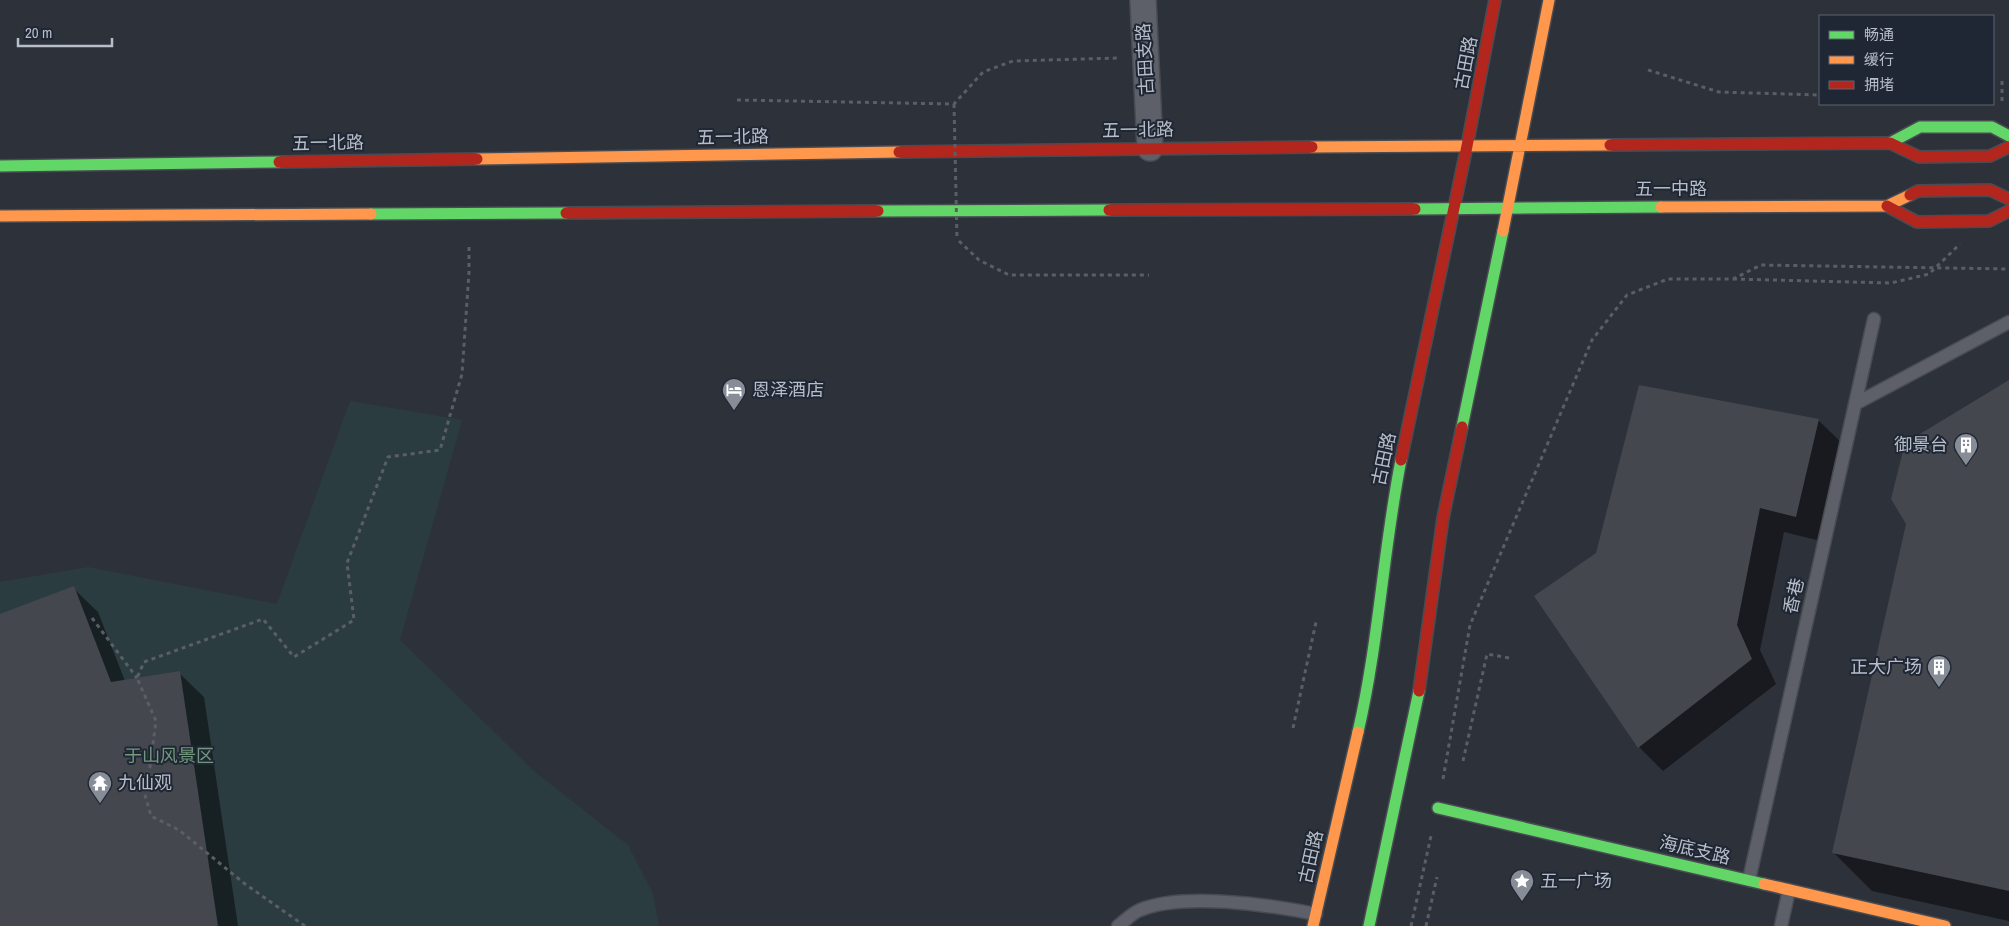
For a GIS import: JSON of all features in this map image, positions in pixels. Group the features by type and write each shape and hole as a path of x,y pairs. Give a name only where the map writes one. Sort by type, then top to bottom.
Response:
{"main road":[{"name":"古田路","path":"1314,920 1366,697 1391,510 1467,146 1495,0"},
{"path":"1369,926 1417,708 1443,518 1521,146 1549,0"},
{"path":"1467,146 1890,143 1920,128 1992,127 2009,136"},
{"path":"1890,143 1919,157 1990,156 2009,147"},
{"name":"五一北路","path":"0,166 1150,148 1467,146"},
{"name":"五一中路","path":"1454,208 1887,206 1918,191 1990,190 2009,200"},
{"name":"五一中路","path":"1887,206 1917,222 1989,221 2009,211"},
{"path":"0,216 1454,208"},
{"name":"海底支路","path":"1438,808 1945,926"}],"street":[{"name":"古田支路","path":"1143,0 1150,148"}],"lane":[{"name":"香巷","path":"1749,880 1874,319"},
{"path":"1855,404 2009,322"},
{"path":"1781,926 1789,890"},
{"path":"1118,926 1139,910 1175,902 1265,904 1314,920"}],"path":[{"path":"957,239 954,104 983,72 1013,61 1145,58"},
{"path":"1648,70 1718,92 1819,95"},
{"path":"2002,82 2002,102"},
{"path":"737,100 954,104"},
{"path":"137,678 144,662 263,620 294,657 354,620 347,563 388,457 440,450 462,374 469,272 469,213"},
{"path":"948,239 957,239 979,260 1010,275 1149,275"},
{"path":"1411,926 1438,808 1470,625 1592,340 1627,295 1668,279 1891,283 1929,274 1960,244"},
{"path":"1733,279 1761,265 2009,269"},
{"path":"92,618 137,678 156,721 150,767 143,788 152,816 179,830 245,884 305,926"},
{"path":"1293,728 1316,622"},
{"path":"1463,761 1487,654 1509,658"},
{"path":"1426,926 1437,877"}],"green space":[{"name":"于山风景区","path":"350,401 462,420 400,640 535,772 628,845 653,894 659,926 0,926 0,582 88,567 277,604"}],"building":[{"name":"正大广场","path":"2009,380 2009,891 1832,853 1906,524 1891,499 1905,443"},
{"path":"1639,385 1819,419 1796,517 1760,508 1737,625 1752,659 1638,748 1534,596 1596,553"},
{"name":"九仙观","path":"74,586 111,682 180,671 218,926 0,926 0,614"}],"traffic: fast":[{"path":"1890,143 1920,127 1992,127 2009,136"},
{"path":"0,166 279,162"},
{"path":"1415,209 1661,207"},
{"path":"878,211 1109,210"},
{"path":"371,214 566,213"},
{"path":"1462,427 1503,231"},
{"path":"1358,732 1371,664 1401,460"},
{"path":"1369,926 1419,691"},
{"path":"1438,808 1764,884"}],"traffic: slow":[{"path":"1503,231 1549,0"},
{"path":"1312,147 1610,145"},
{"path":"477,159 899,152"},
{"path":"1661,207 1887,206 1910,195"},
{"path":"0,216 371,214"},
{"path":"1313,926 1358,732"},
{"path":"1764,884 1945,926"}],"traffic: jam":[{"path":"1401,460 1467,146 1495,0"},
{"path":"1610,145 1890,143 1919,157 1990,156 2009,147"},
{"path":"899,152 1312,147"},
{"path":"279,162 477,159"},
{"path":"1910,195 1918,191 1990,190 2009,199"},
{"path":"1887,206 1917,222 1989,221 2009,211"},
{"path":"1109,210 1415,209"},
{"path":"566,213 878,211"},
{"path":"1419,691 1443,518 1462,427"}],"place":[{"name":"恩泽酒店","path":"734,411"},
{"name":"御景台","path":"1966,466"},
{"name":"正大广场","path":"1939,688"},
{"name":"九仙观","path":"100,804"},
{"name":"五一广场","path":"1522,902"}]}
